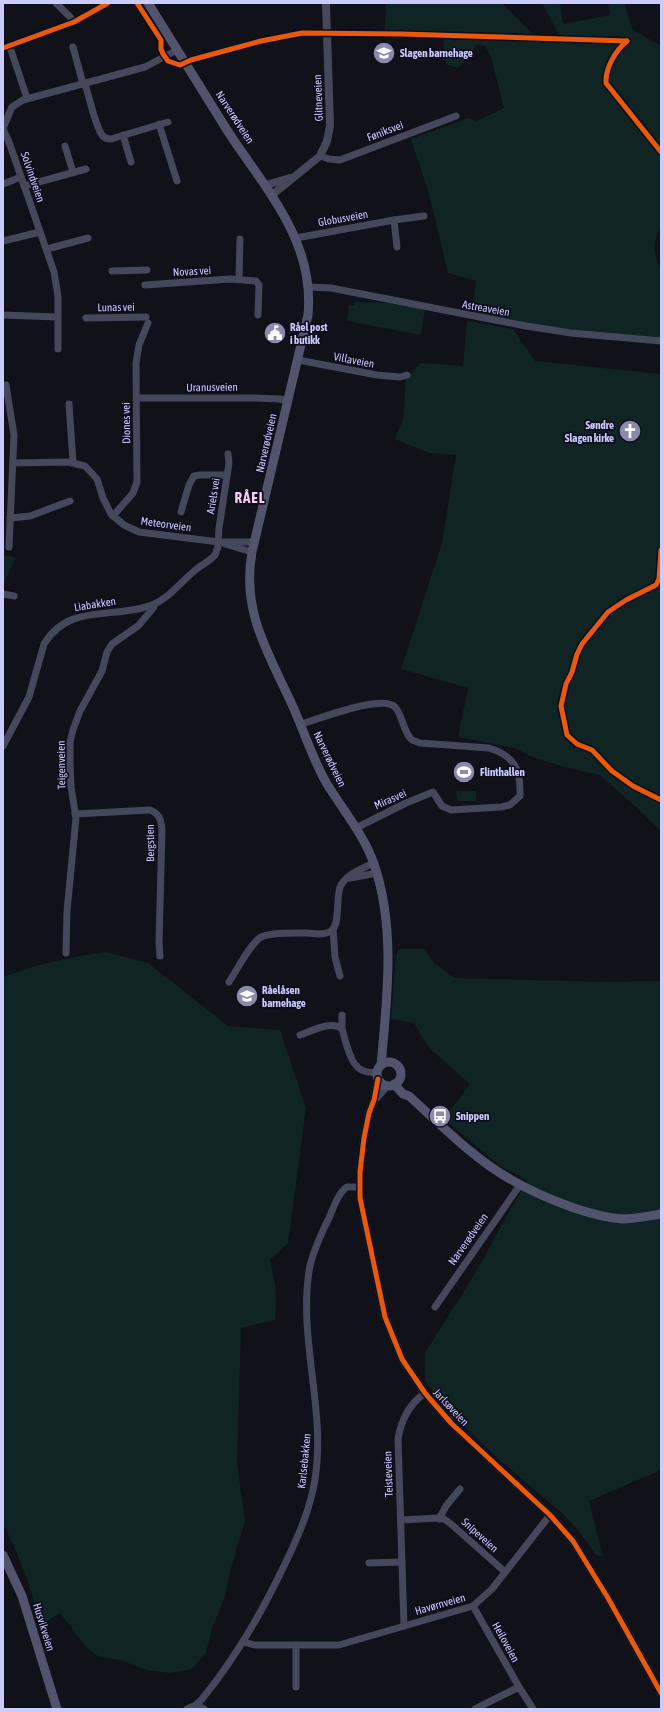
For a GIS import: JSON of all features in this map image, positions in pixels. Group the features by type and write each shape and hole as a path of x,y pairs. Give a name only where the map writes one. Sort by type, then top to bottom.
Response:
{"main road":[{"name":"Narverødveien","path":"148,3 177,50 209,108 266,185 296,238 303,258 308,286 308,315 252,552 249,584 252,610 263,642 322,775 356,828 374,863 377,873 385,912 388,972 383,1047 378,1072"},
{"path":"383,1047 392,1062 398,1067 394,1083"},
{"path":"392,1062 384,1063 378,1072 383,1085 394,1083"},
{"path":"394,1083 403,1094 408,1096 482,1160 520,1185 567,1205 609,1217 622,1219 661,1214"},
{"name":"Husvikveien","path":"3,1555 22,1596 57,1709"}],"street":[{"path":"56,3 71,18"},
{"name":"Glitneveien","path":"272,195 292,177 312,164 320,156 327,141 330,126 326,3"},
{"path":"73,47 102,135 108,139 168,122"},
{"path":"11,50 27,98"},
{"name":"Solvindveien","path":"58,349 57,283 47,249 3,129 12,107 18,102 27,98 145,67 177,50"},
{"name":"Føniksvei","path":"320,156 340,160 456,116"},
{"path":"159,124 177,181"},
{"path":"123,135 131,162"},
{"path":"65,146 73,172"},
{"path":"24,186 86,168"},
{"path":"3,184 21,177"},
{"name":"Glitneveien","path":"266,185 292,177"},
{"name":"Globusveien","path":"296,238 424,216"},
{"path":"394,220 397,247"},
{"path":"3,241 40,232"},
{"path":"47,249 88,238"},
{"path":"239,279 240,239"},
{"path":"112,271 147,270"},
{"name":"Novas vei","path":"145,285 239,279 252,280 258,282 258,315"},
{"name":"Astreaveien","path":"308,286 339,290 541,329 655,342 661,341"},
{"path":"3,315 57,317"},
{"name":"Lunas vei","path":"86,318 147,320"},
{"name":"Diones vei","path":"113,516 132,493 137,482 136,363 137,349 147,320"},
{"name":"Villaveien","path":"298,360 377,376 400,377 407,375"},
{"path":"6,385 13,423 13,463 9,547"},
{"name":"Uranusveien","path":"136,398 280,398 288,401"},
{"path":"69,404 73,462"},
{"name":"Ariels vei","path":"219,542 219,528 227,475 228,454"},
{"name":"Meteorveien","path":"13,463 73,462 85,466 94,475 99,483 107,507 113,516 124,525 139,532 219,542"},
{"path":"181,512 189,485 194,476 227,475"},
{"path":"10,518 30,516 70,501"},
{"path":"219,542 255,542"},
{"path":"219,542 252,552"},
{"name":"Liabakken","path":"3,746 29,697 40,652 53,631 71,619 94,614 139,609 153,605 212,558 218,550 219,542"},
{"path":"3,594 14,596"},
{"name":"Teigenveien","path":"66,953 67,911 75,831 75,814 71,787 70,764 70,742 73,730 80,711 102,671 107,652 112,644 141,623 154,607 153,605"},
{"name":"Mirasvei","path":"300,724 366,705 386,703 394,706 412,740 420,743 469,745 499,751 505,754 515,765 520,777 520,796 510,805 501,807 451,810 442,806 433,792 406,803 356,828"},
{"name":"Bergstien","path":"75,814 150,810 160,816 162,830 159,943 160,956"},
{"path":"340,976 335,957 333,929 339,891 342,883 348,878 374,863"},
{"path":"348,878 377,873"},
{"path":"229,982 254,944 262,937 299,933 324,934 333,929"},
{"path":"342,1015 342,1029 352,1059 358,1069 368,1073 378,1072"},
{"path":"300,1035 330,1026 339,1026 342,1029"},
{"name":"Jarlsøveien","path":"378,1072 374,1100 369,1113 364,1138 360,1186 362,1215 385,1318 402,1358 425,1393 451,1423 550,1515 573,1541 661,1693"},
{"name":"Jarlsøveien","path":"374,1100 394,1083"},
{"name":"Narverødveien","path":"436,1307 520,1185"},
{"name":"Karlsebakken","path":"187,1709 196,1705 214,1684 244,1642 302,1528 309,1508 318,1454 319,1435 307,1333 309,1271 318,1242 340,1195 347,1187 360,1186"},
{"name":"Teisteveien","path":"404,1626 398,1453 401,1425 408,1410 425,1393"},
{"path":"401,1520 439,1519 446,1506 460,1489"},
{"name":"Havørnveien","path":"244,1642 254,1645 345,1644 473,1606 492,1588 550,1515"},
{"name":"Snipeveien","path":"439,1519 444,1519 451,1524 504,1571"},
{"path":"369,1563 402,1562"},
{"name":"Heiloveien","path":"473,1606 533,1709"},
{"path":"296,1645 296,1687"},
{"path":"475,1709 520,1687"},
{"path":"196,1705 204,1709"}],"green space":[{"path":"386,3 502,3 533,34 559,35 542,3 560,3 563,24 610,15 608,3 624,3 633,30 661,46 661,228 656,237 655,253 661,268 661,346 659,341 528,324 472,313 476,281 448,273 429,194 411,139 468,118 477,121 504,108 491,57 485,46 477,45 458,68 447,65 443,57 444,33 385,32"},
{"path":"354,302 389,303 425,309 421,335 347,321 349,305 354,305"},
{"path":"467,321 513,329 535,361 661,374 661,831 600,775 564,767 530,756 515,748 458,737 468,688 401,669 442,543 456,455 429,453 395,439 403,420 406,379 420,363 463,366"},
{"path":"5,555 16,558 3,583 3,561"},
{"path":"456,791 476,791 476,801 457,801"},
{"path":"400,949 425,949 434,963 455,978 602,982 661,981 661,1470 589,1501 603,1556 596,1555 578,1530 562,1513 496,1457 443,1406 425,1380 425,1353 474,1275 527,1180 500,1166 444,1119 470,1084 429,1048 414,1023 391,1019 396,955"},
{"path":"106,952 148,963 228,1026 280,1030 306,1108 288,1243 270,1260 276,1289 275,1320 241,1328 237,1463 245,1521 231,1568 224,1599 212,1628 206,1653 192,1669 170,1673 147,1670 120,1660 99,1657 86,1647 60,1613 41,1625 25,1574 3,1524 3,977 28,968 80,956"}],"cycle path":[{"path":"3,48 74,22 108,3"},
{"path":"137,3 161,40 161,49 163,54 168,61 180,65 191,60 261,41 302,33 402,34 627,41"},
{"path":"627,41 619,49 609,65 606,83 661,152"},
{"path":"661,550 659,579 656,585 626,600 608,612 582,644 566,684 561,706 567,735 577,744 592,750 612,771 633,786 661,800"},
{"path":"378,1079 364,1138 360,1172 360,1198 385,1317 402,1359 425,1393 451,1423 550,1515 573,1541 608,1598 661,1693"}],"place":[{"name":"Slagen barnehage","path":"384,53"},
{"name":"Råel post i butikk","path":"275,333"},
{"name":"Søndre Slagen kirke","path":"630,431"},
{"name":"Flinthallen","path":"464,772"},
{"name":"Råelåsen barnehage","path":"247,996"},
{"name":"Snippen","path":"440,1116"}],"district":[{"name":"RÅEL","path":"250,498"}]}
